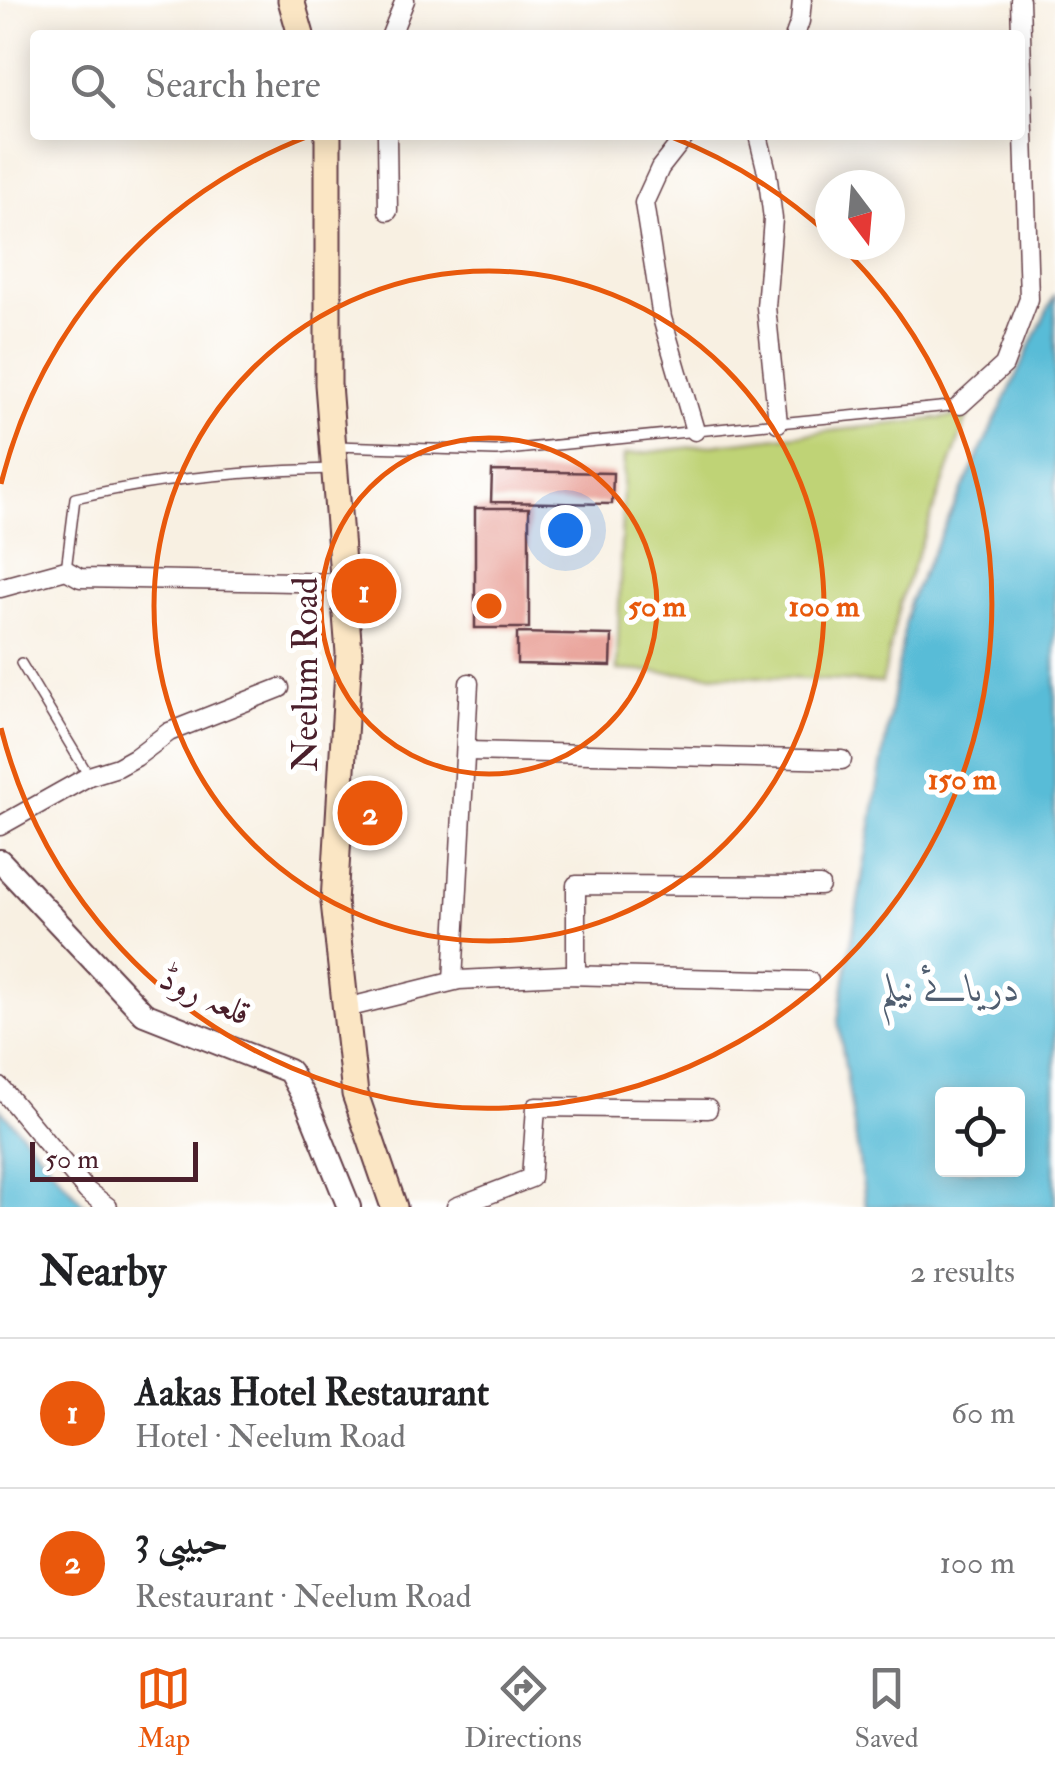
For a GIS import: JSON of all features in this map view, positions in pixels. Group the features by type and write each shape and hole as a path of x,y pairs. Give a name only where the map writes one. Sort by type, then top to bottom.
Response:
{"main road":[{"path":"292,0 300,30"},
{"name":"Neelum Road","path":"328,140 328,384 349,653 334,902 355,1094 394,1207"}],"street":[{"path":"393,30 405,0"},
{"path":"797,30 802,0"},
{"path":"1020,0 1021,30"},
{"path":"387,140 388,211"},
{"path":"682,140 660,168 644,203 662,318 695,431"},
{"path":"759,140 773,218 766,307 778,423"},
{"path":"960,405 1004,365 1030,299 1025,140"},
{"path":"0,588 66,570 80,578 343,583"},
{"path":"454,981 469,683"},
{"path":"0,826 89,776 136,757 169,732 280,688"},
{"path":"466,751 842,760"},
{"name":"قلعہ روڈ","path":"0,861 144,1014 289,1071 307,1103 349,1207"},
{"path":"576,975 576,885 820,886"},
{"path":"346,1008 454,981 576,975 810,981"},
{"path":"0,1087 87,1191 108,1207"},
{"path":"456,1207 531,1178 536,1106 708,1110"}],"lane":[{"path":"66,570 75,498 124,486 334,457 496,451 960,405"},
{"path":"20,663 89,776"}],"green space":[{"path":"968,415 900,602 882,683 617,670 624,455"}],"water":[{"name":"دریائے نیلم","path":"1055,294 1055,1207 866,1207 838,1020 909,602"},
{"path":"0,1108 86,1207 0,1207"}],"building":[{"path":"492,471 613,473 612,504 491,502"},
{"path":"475,508 529,508 529,628 475,628"},
{"path":"517,633 612,635 611,666 517,664"}],"place":[{"name":"Aakas Hotel Restaurant","path":"364,591"},
{"name":"حبیبی 3","path":"370,813"}]}
